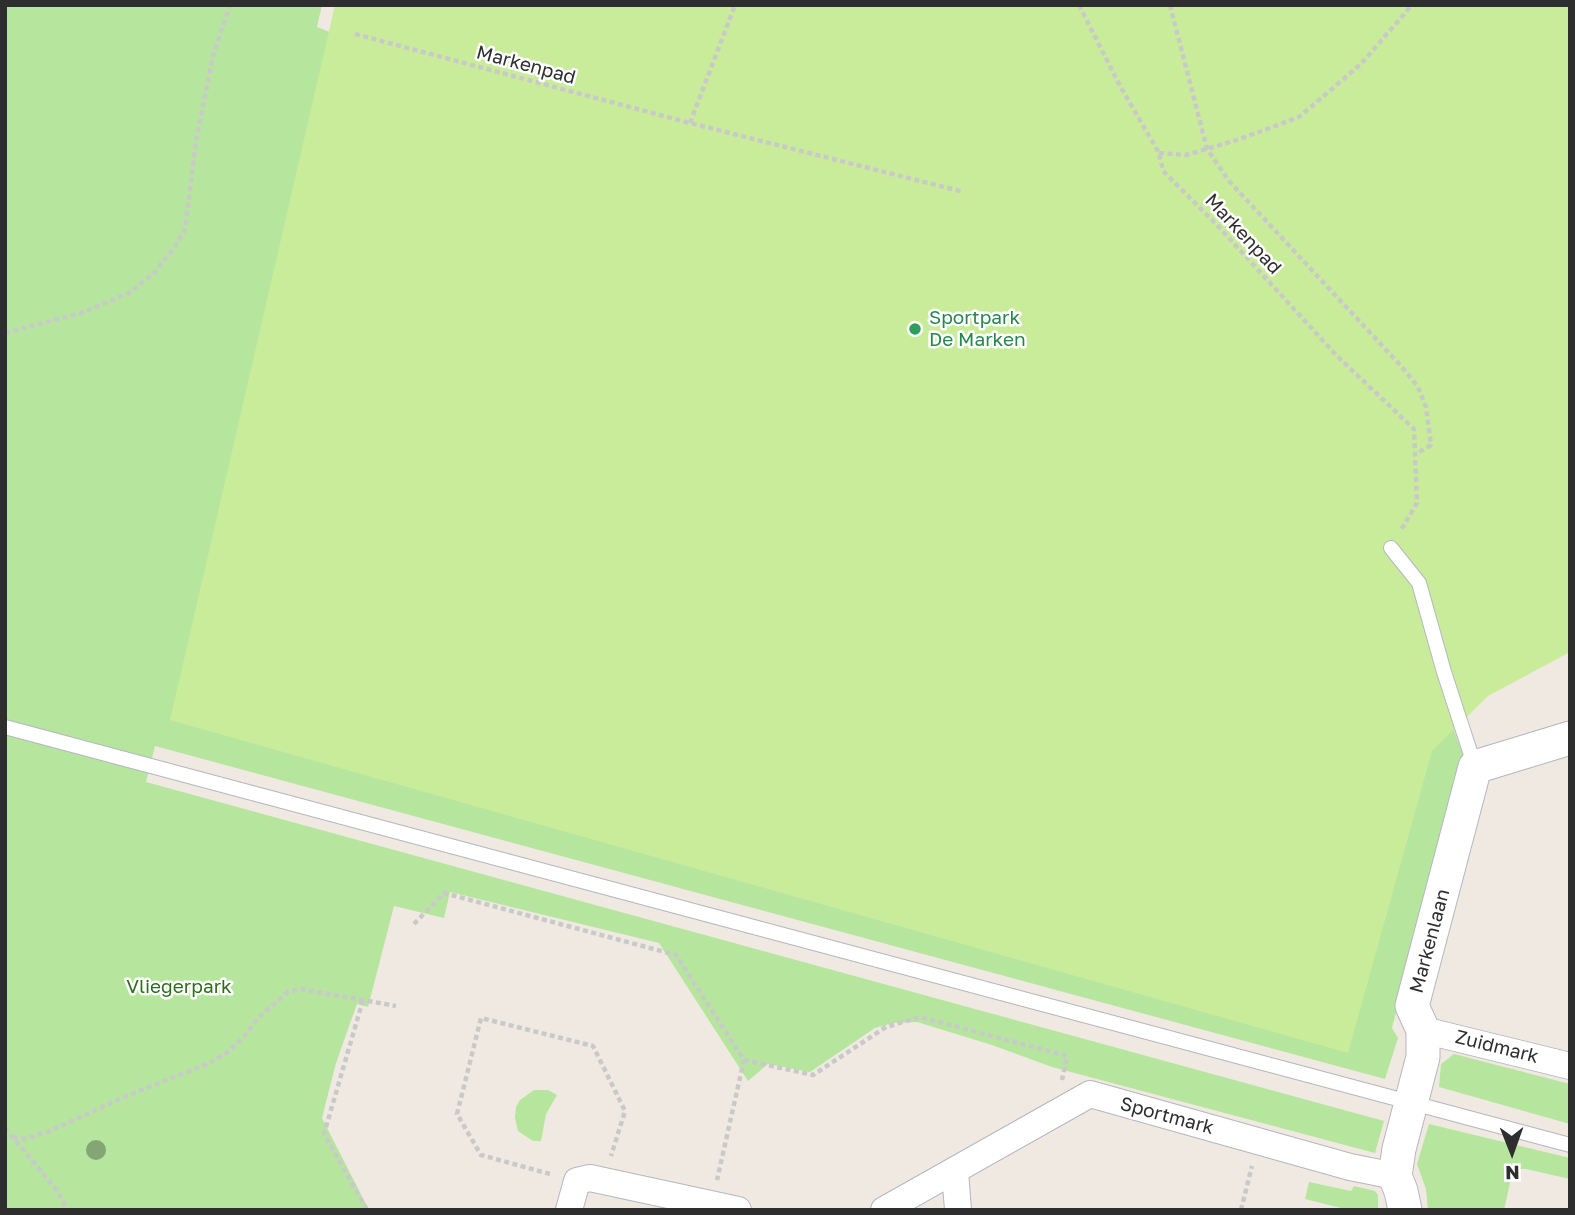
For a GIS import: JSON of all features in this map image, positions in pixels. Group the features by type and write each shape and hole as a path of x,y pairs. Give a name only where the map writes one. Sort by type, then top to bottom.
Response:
{"street":[{"path":"1475,767 1570,737"},
{"name":"Markenlaan","path":"1405,1210 1395,1176 1423,1058 1423,1030 1412,1006 1475,767"},
{"name":"Zuidmark","path":"1423,1030 1570,1066"},
{"name":"Sportmark","path":"884,1210 1090,1094 1350,1167 1395,1176"},
{"path":"955,1172 958,1210"},
{"path":"569,1210 577,1181 590,1178 738,1210"}],"lane":[{"path":"1391,548 1419,583 1475,767"},
{"path":"5,727 1570,1145"}],"path":[{"path":"5,333 80,313 129,293 153,274 173,249 185,230 196,141 213,56 230,5"},
{"path":"690,123 734,5"},
{"name":"Markenpad","path":"1079,5 1119,84 1159,153 1163,171 1217,225 1337,356 1414,429 1417,503 1391,548"},
{"name":"Markenpad","path":"1170,5 1207,149 1237,190 1418,387 1426,407 1431,445 1415,455"},
{"path":"1159,153 1186,155 1299,117 1361,64 1412,5"},
{"name":"Markenpad","path":"355,34 964,192"},
{"path":"415,924 444,893 676,955 744,1060 813,1075 887,1027 919,1017 1068,1055 1054,1115"},
{"path":"13,1137 24,1139 50,1131 126,1096 210,1063 228,1052 259,1017 288,992 301,989 396,1006"},
{"path":"363,1000 324,1134 367,1210"},
{"path":"577,1181 481,1155 457,1114 481,1018 593,1046 625,1111 604,1180"},
{"path":"712,1204 744,1060"},
{"path":"5,1128 55,1188 68,1210"},
{"path":"1241,1210 1258,1141"}],"green space":[{"name":"Sportpark De Marken","path":"5,5 322,5 317,27 343,37 1403,591 1463,755 1392,1028 1398,1038 1385,1079 155,746 146,782 1384,1121 1375,1153 1052,1067 917,1022 893,1023 875,1028 810,1072 768,1064 748,1081 659,943 450,892 444,918 394,906 368,1007 357,1004 336,1063 322,1118 369,1210 5,1210"},
{"name":"Sportpark De Marken","path":"335,5 1570,5 1570,652 1488,696 1432,751 1348,1053 170,720"},
{"path":"1454,1054 1570,1084 1570,1124 1439,1087 1441,1064"},
{"path":"534,1090 548,1090 557,1095 546,1114 541,1141 533,1141 518,1131 515,1118 520,1100"},
{"path":"1429,1124 1570,1158 1570,1179 1526,1169 1513,1169 1504,1210 1428,1210 1426,1189 1417,1164"},
{"path":"1309,1182 1351,1191 1354,1186 1375,1191 1378,1195 1378,1210 1349,1210 1305,1199"}],"place":[{"name":"Sportpark De Marken","path":"915,329"}],"park label":[{"name":"Vliegerpark","path":"179,987"}]}
